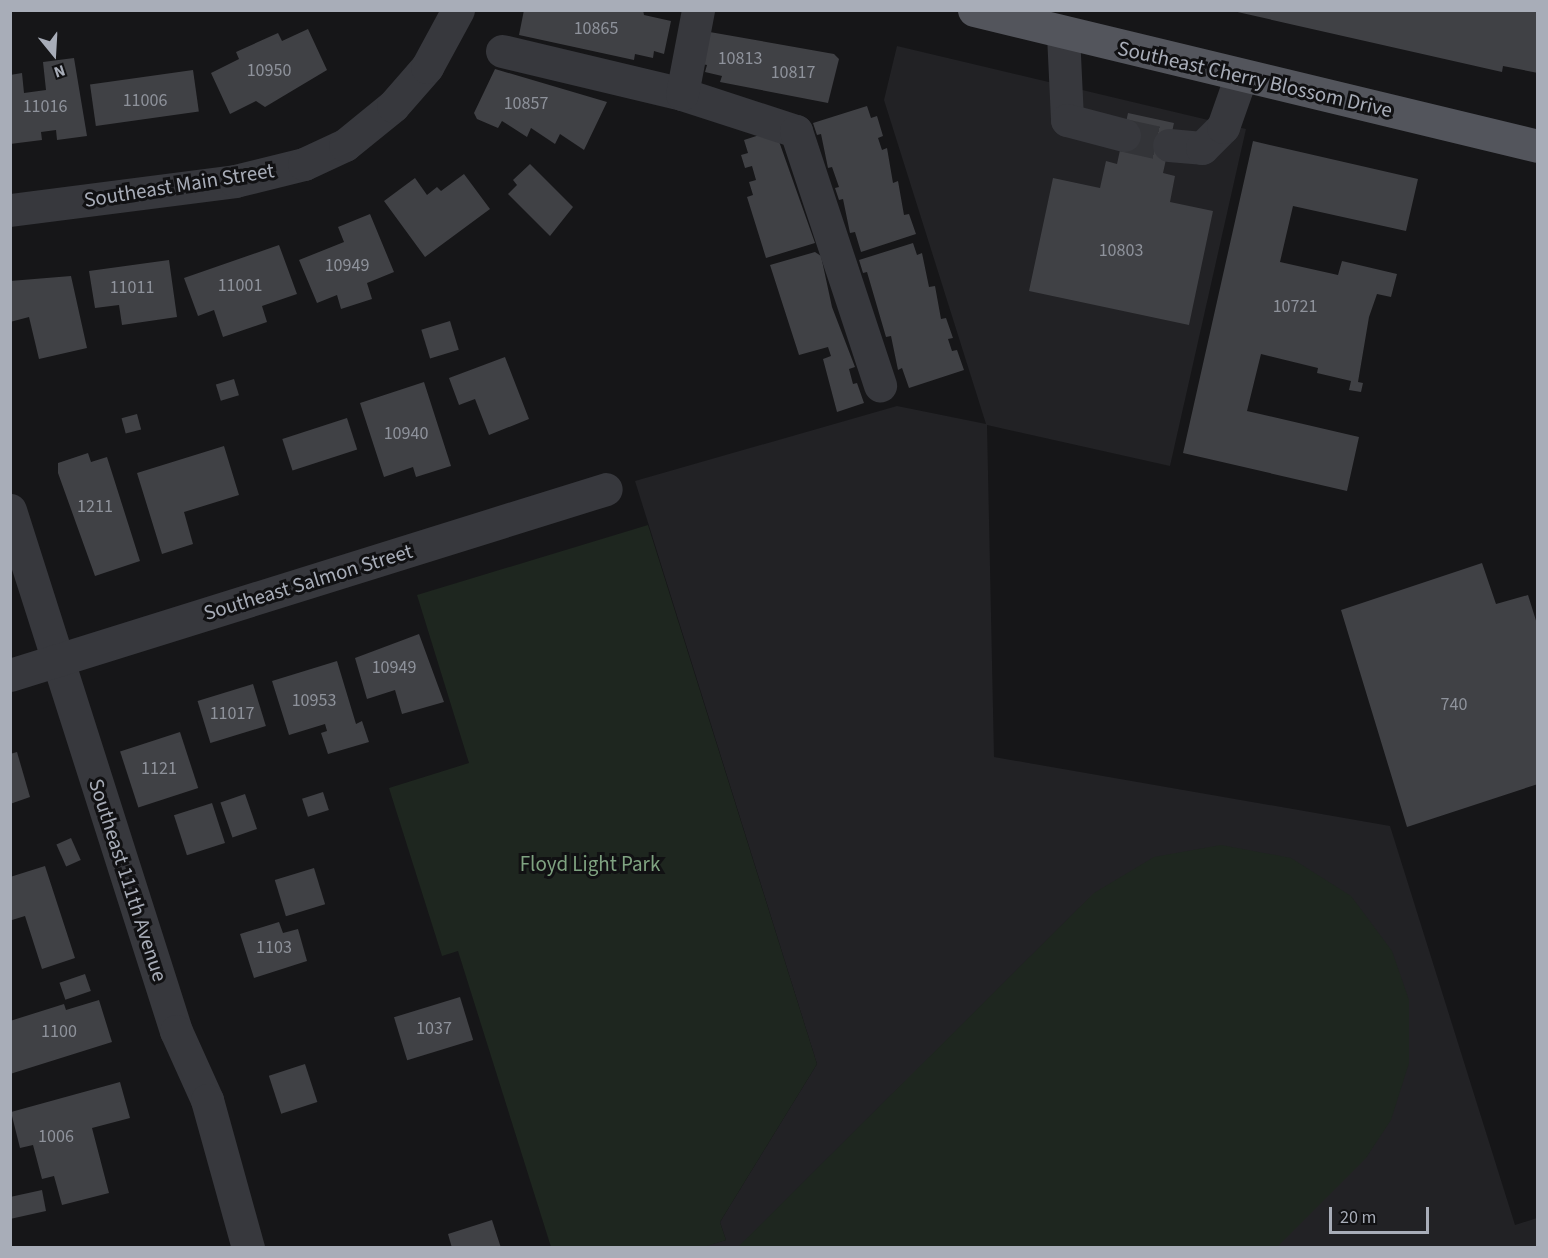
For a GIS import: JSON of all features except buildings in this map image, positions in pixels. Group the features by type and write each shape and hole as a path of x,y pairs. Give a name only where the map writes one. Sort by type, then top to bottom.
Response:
{"main road":[{"name":"Southeast Cherry Blossom Drive","path":"974,10 1063,34 1538,146"}],"street":[{"name":"Southeast Main Street","path":"10,210 235,181 304,164 345,146 393,106 427,67 458,10"},
{"path":"682,94 698,10"},
{"path":"1063,34 1067,120 1124,135"},
{"path":"502,51 682,94 796,131 880,385"},
{"path":"1168,145 1202,148 1223,127 1241,76"},
{"name":"Southeast Salmon Street","path":"10,675 606,489"},
{"name":"Southeast 111th Avenue","path":"10,510 176,1031 207,1100 248,1248"}],"shaded area":[{"path":"897,46 1246,129 1170,466 987,425 994,757 1390,826 1515,1225 1537,1218 1537,1247 701,1247 726,1240 720,1222 817,1064 635,481 897,406 986,424 884,100"}],"green space":[{"name":"Floyd Light Park","path":"648,525 817,1064 720,1222 726,1240 701,1248 551,1247 458,951 442,956 389,788 469,763 417,595"},
{"path":"1221,845 1291,858 1351,896 1392,951 1409,1000 1409,1063 1391,1120 1366,1158 1277,1247 738,1247 1094,893 1154,857"}],"tunnel":[{"path":"1124,135 1169,145"}]}
